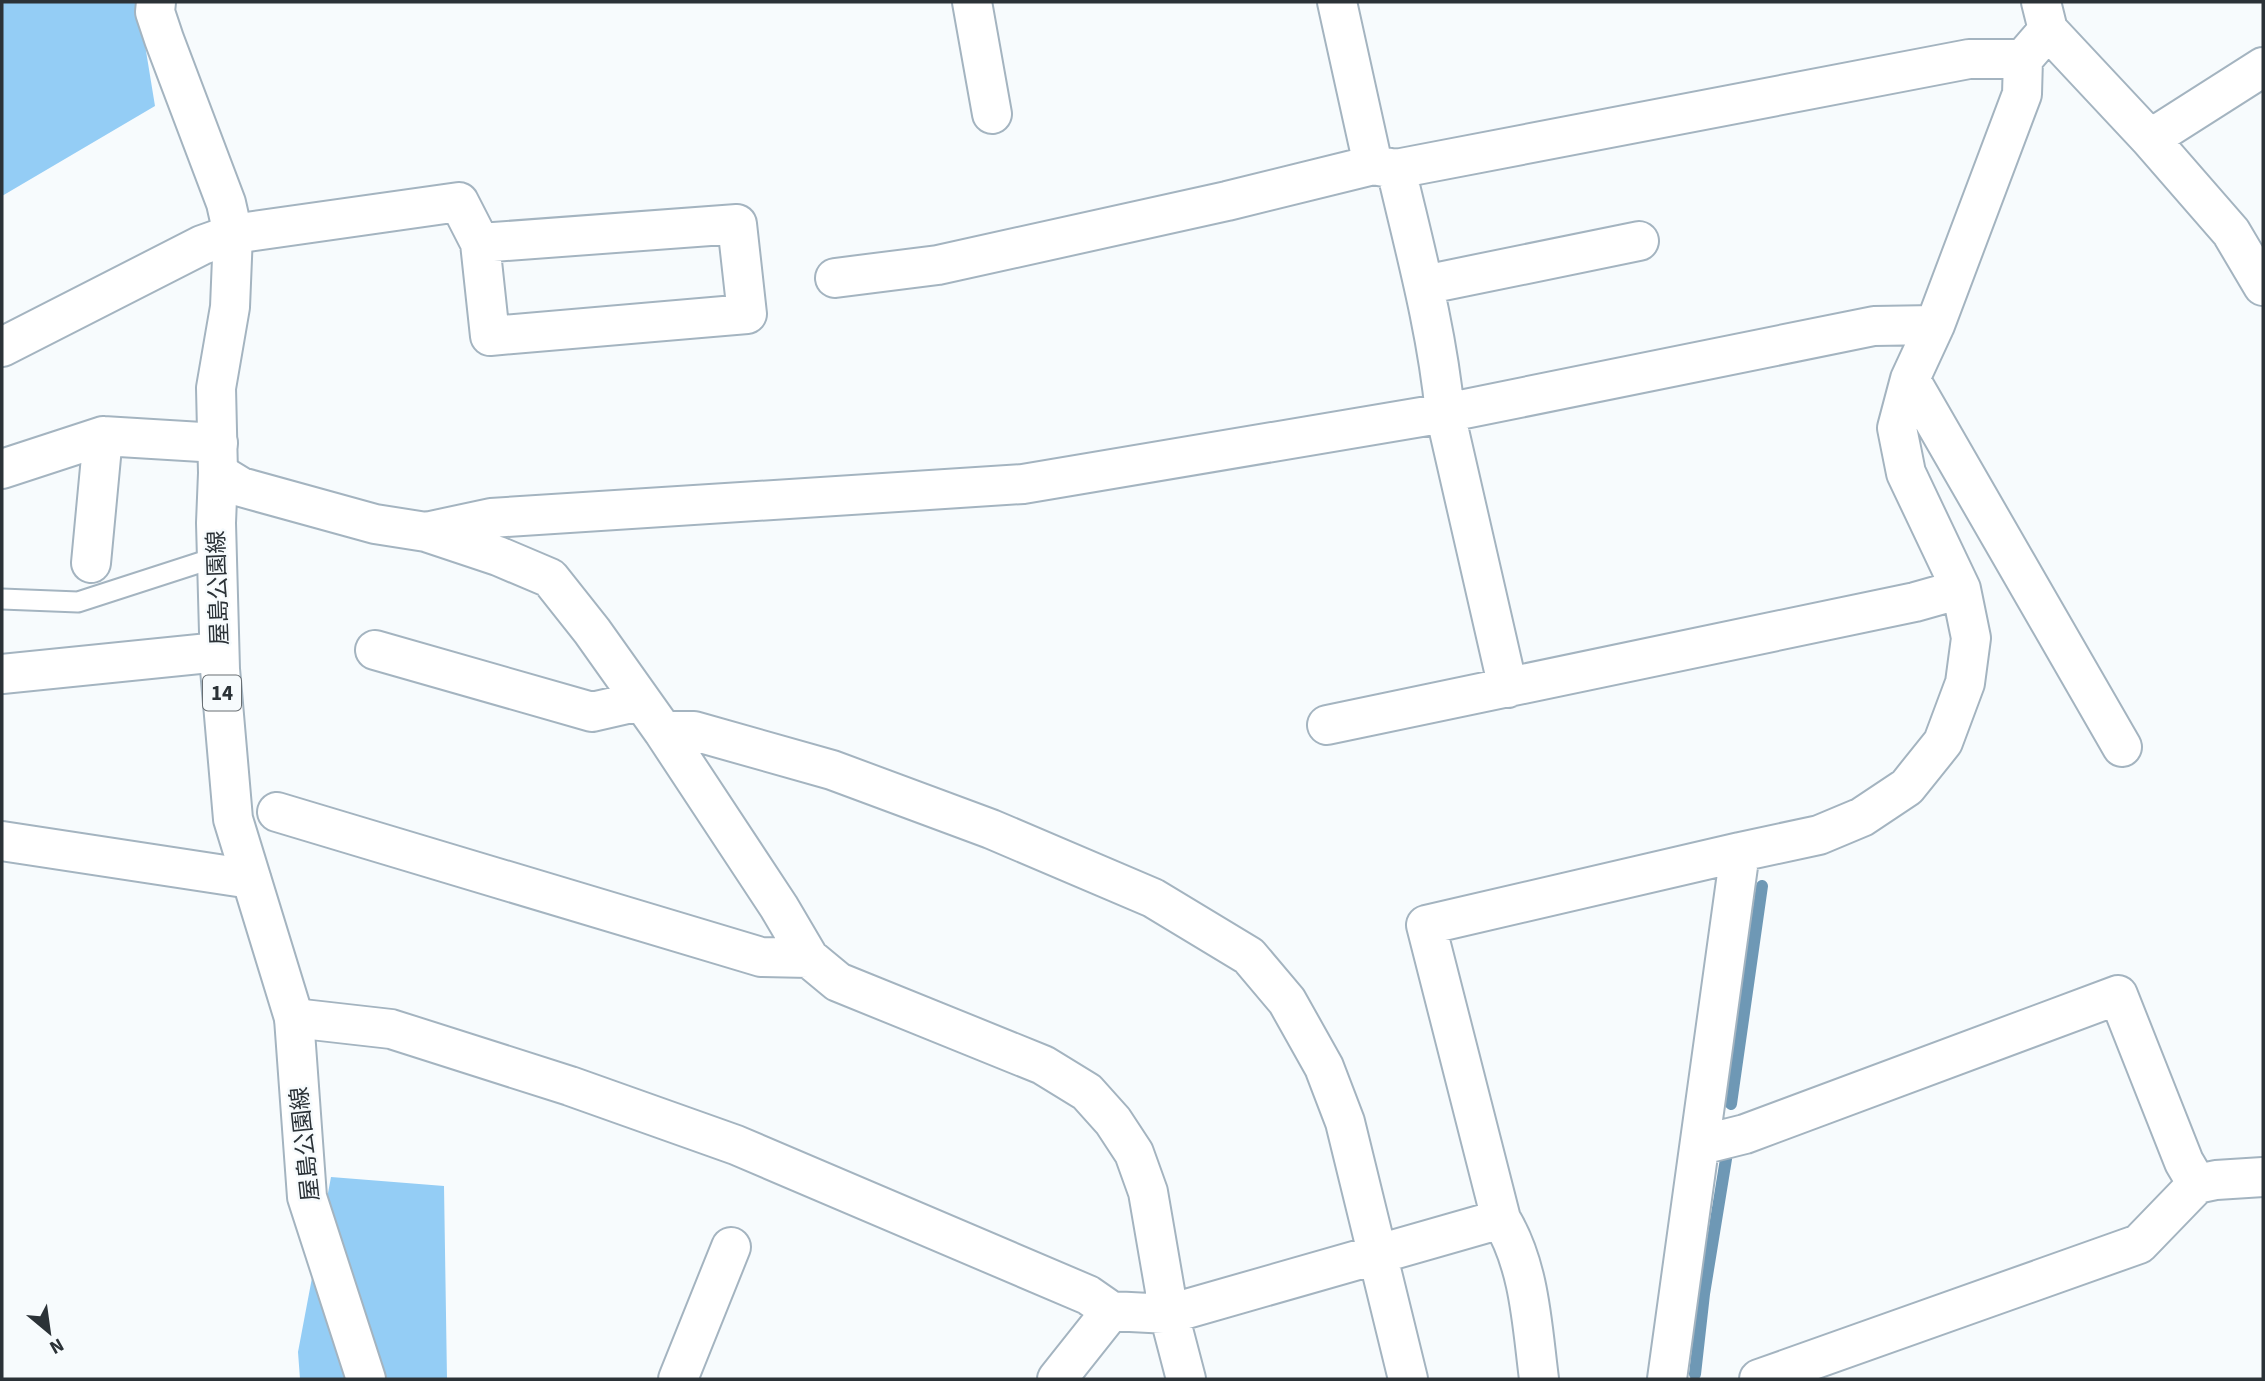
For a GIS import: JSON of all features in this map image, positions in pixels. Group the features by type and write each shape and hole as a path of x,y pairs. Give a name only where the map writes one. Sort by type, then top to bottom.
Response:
{"street":[{"name":"屋島公園線","path":"156,2 155,12 164,40 226,203 233,234 230,307 216,388 219,652 233,819 294,1018 307,1197 366,1379"},
{"path":"972,2 992,114"},
{"path":"1337,2 1384,167 1424,285 1441,373 1445,413 1508,688"},
{"path":"1539,1379 1528,1288 1511,1234 1502,1219 1426,925 1819,835 1862,817 1907,787 1943,742 1965,683 1971,638 1961,589 1906,473 1897,428 1910,379 1935,325 2022,94 2023,58 2045,16 2258,264"},
{"path":"835,278 938,265 1384,167 1969,58 2023,58"},
{"path":"2150,139 2263,67"},
{"path":"2,346 202,245 233,234 459,202 480,243 490,336 747,314 737,225 480,243"},
{"path":"1424,285 1639,241"},
{"path":"426,533 491,518 1023,484 1445,413 1874,326 1935,325"},
{"path":"1910,379 2122,747"},
{"path":"91,563 103,436"},
{"path":"2,469 103,436 218,458 241,487 375,524 426,533 498,556 550,578 592,631 663,732 779,907 809,958 838,982 1043,1065 1087,1092 1113,1121 1134,1153 1148,1192 1169,1314 1186,1379"},
{"path":"1327,726 1915,602 1961,589"},
{"path":"375,650 592,712 640,701"},
{"path":"2,674 219,652"},
{"path":"663,732 694,731 832,770 990,829 1153,898 1249,956 1287,1001 1324,1067 1345,1122 1408,1379"},
{"path":"277,812 761,957 809,958"},
{"path":"2,841 251,879"},
{"path":"1667,1379 1740,852"},
{"path":"1701,1145 1745,1134 2118,995 2184,1162 2197,1184"},
{"path":"294,1018 391,1029 570,1086 736,1145 1088,1295 1111,1311 1169,1314 1502,1219"},
{"path":"1759,1379 2139,1244 2197,1184 2263,1177"},
{"path":"678,1379 731,1247"},
{"path":"1058,1379 1111,1311"}],"lane":[{"path":"2,599 78,602 217,557"}],"shaded area":[{"path":"2,2 138,2 155,106 2,196"},
{"path":"331,1177 444,1186 447,1379 300,1379 298,1352"}],"waterway":[{"path":"1731,1104 1762,886"},
{"path":"1695,1374 1704,1294 1726,1159"}]}
